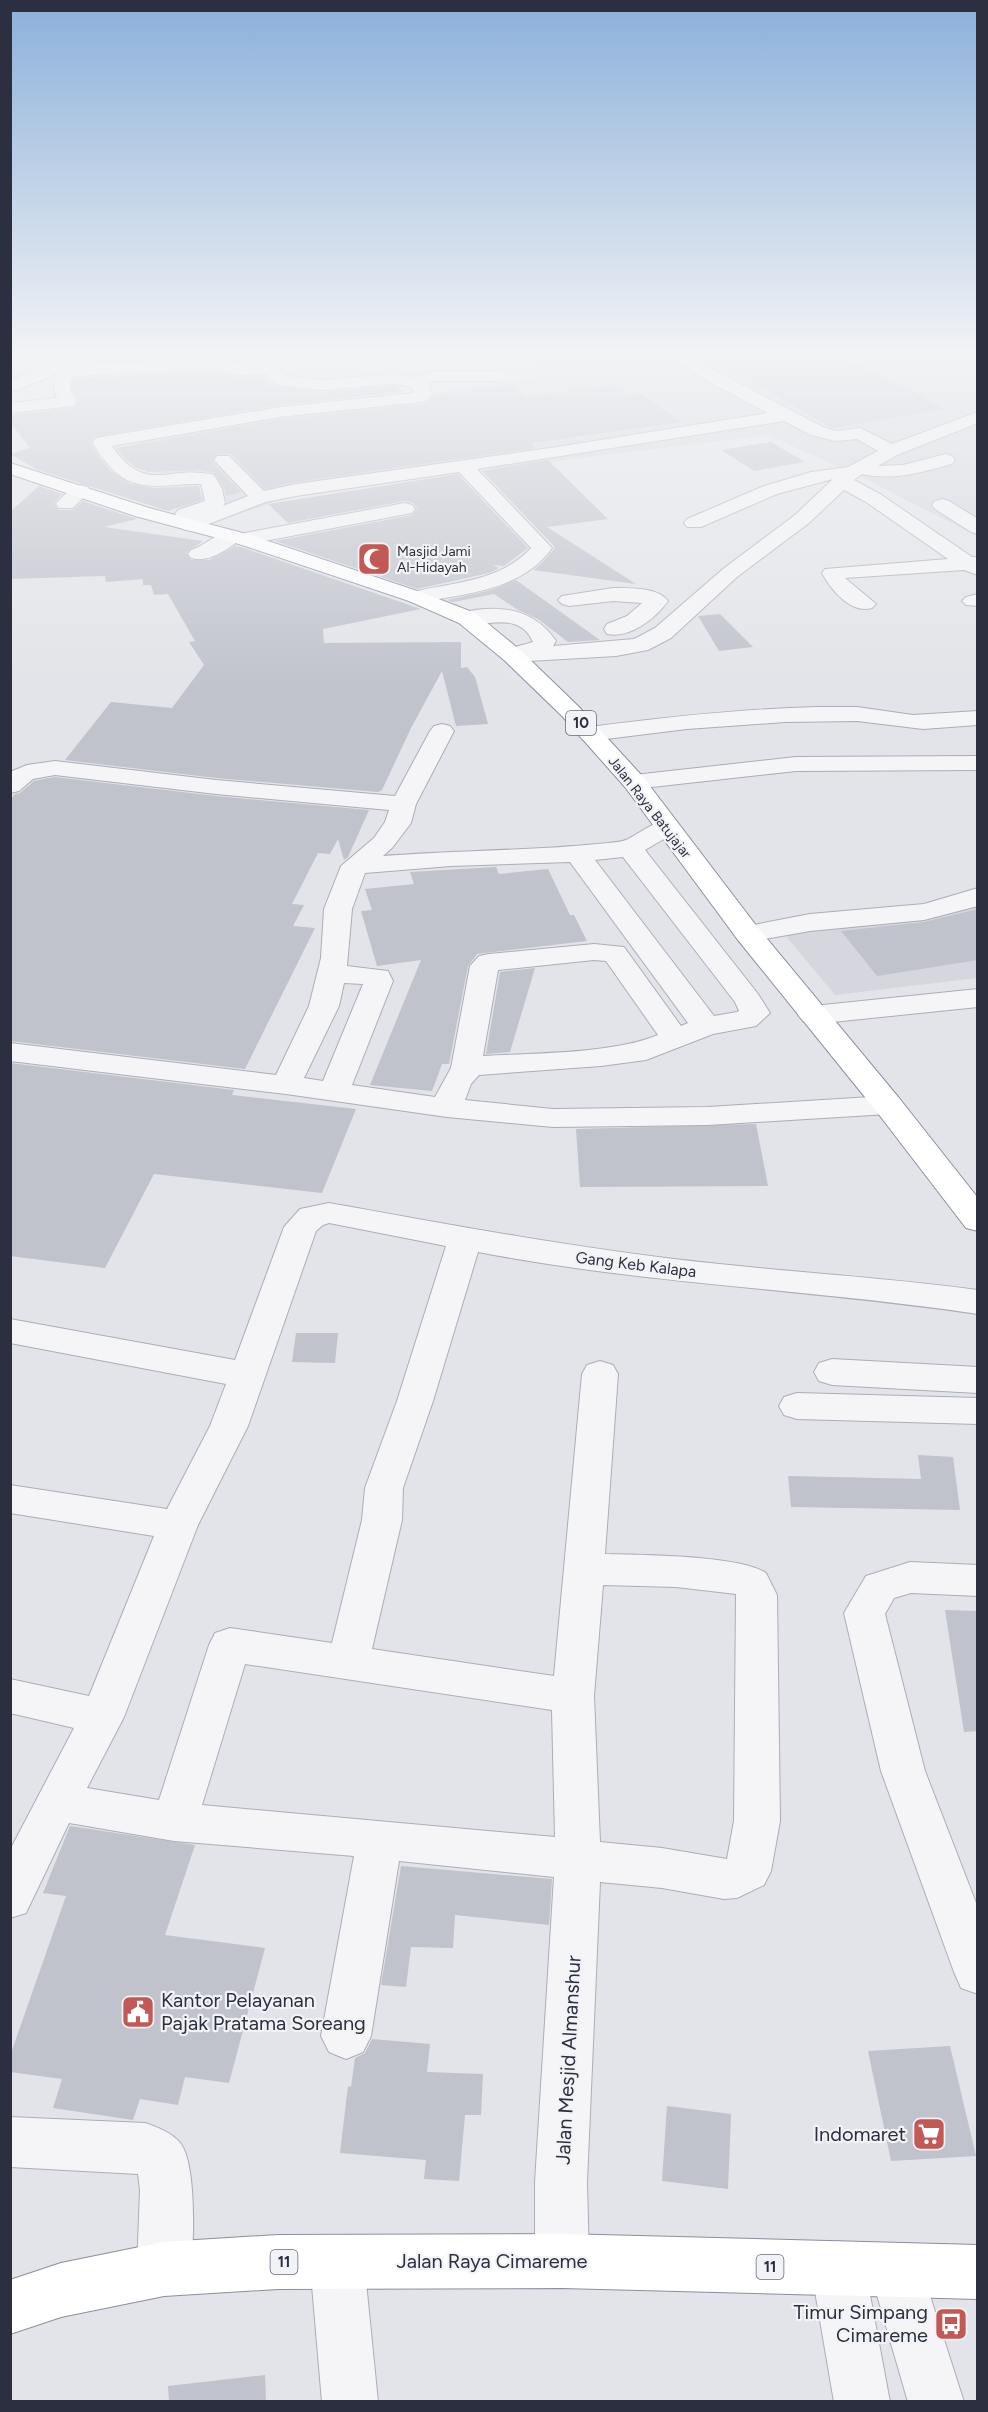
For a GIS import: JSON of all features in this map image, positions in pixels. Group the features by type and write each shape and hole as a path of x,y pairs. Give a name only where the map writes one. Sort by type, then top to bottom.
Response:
{"highway":[{"name":"Jalan Raya Batujajar","path":"14,472 73,497 237,538 416,597 464,616 516,655 634,782 748,934 888,1105 978,1221"},
{"name":"Jalan Raya Cimareme","path":"10,2307 61,2290 164,2269 199,2265 562,2261 978,2272"}],"street":[{"path":"120,468 136,480 162,482 202,478 210,483 215,502 210,507 179,522"},
{"path":"231,468 260,498"},
{"path":"179,522 296,490 446,468"},
{"path":"416,597 509,576 533,561 542,548 465,468"},
{"path":"516,655 616,649 640,645 663,633 730,573 802,519 846,478 863,468"},
{"path":"846,478 878,473 896,474 919,468"},
{"path":"694,523 749,498 832,472 846,478 975,566"},
{"path":"846,478 862,502 895,523 904,539 920,552"},
{"path":"942,505 978,528"},
{"path":"198,554 208,552 237,538 405,509"},
{"path":"865,604 839,584 831,573 975,566"},
{"path":"464,616 520,586 509,576"},
{"path":"615,629 635,621 657,601 624,596 562,596 640,645"},
{"path":"464,616 502,614 519,618 539,633 545,641 542,647 516,655"},
{"path":"590,734 687,722 783,715 850,714 930,722 978,718"},
{"path":"286,1085 324,1006 335,958 338,909 354,866 383,843 398,823 403,804 442,731"},
{"path":"634,782 796,764 978,763"},
{"path":"10,786 16,779 32,770 55,768 216,787 403,804"},
{"path":"354,866 451,858 577,854 630,848 667,827"},
{"path":"466,1068 646,1051 706,1026 746,1020 755,1013 703,941 630,848"},
{"path":"577,854 706,1026"},
{"path":"748,934 791,925 906,915 959,904 978,896"},
{"path":"447,1108 453,1090 466,1068 484,966 489,962 594,952 649,950 703,941"},
{"path":"614,953 675,1039"},
{"path":"332,973 369,975 378,977 379,981 334,1092"},
{"path":"813,1015 978,998"},
{"path":"10,1052 286,1085 447,1108 553,1118 753,1113 888,1105"},
{"path":"753,1113 751,1096 761,1091 787,1089"},
{"name":"Gang Keb Kalapa","path":"247,1375 301,1227 312,1216 330,1213 465,1239 667,1269 902,1291 978,1302"},
{"path":"348,1663 382,1520 384,1488 415,1401 465,1239"},
{"path":"10,1331 247,1375 228,1426 178,1525 102,1717 57,1802 10,1899"},
{"path":"832,1372 978,1380"},
{"name":"Jalan Mesjid Almanshur","path":"562,2261 561,2182 578,1859 573,1696 600,1374"},
{"path":"796,1406 978,1411"},
{"path":"10,1499 178,1525"},
{"path":"57,1802 174,1822 380,1839 578,1859 662,1868 732,1879 748,1871 757,1821 758,1595 755,1586 748,1580 708,1576 584,1569"},
{"path":"978,1581 910,1576 880,1587 864,1612 903,1771 978,1972"},
{"path":"174,1822 230,1645 573,1696"},
{"path":"10,1696 102,1717"},
{"path":"346,2036 380,1839"},
{"path":"10,2142 145,2148 162,2161 166,2190 164,2269"},
{"path":"337,2262 350,2402"},
{"path":"838,2268 862,2402"},
{"path":"897,2271 936,2402"}],"shaded area":[{"path":"155,468 502,468 303,492 213,523 174,512 202,495 202,475 160,478"},
{"path":"840,468 977,468 977,536"},
{"path":"977,899 977,978 835,995 785,935"}],"building":[{"path":"34,468 108,468 131,484 154,488 199,486 202,500 168,511"},
{"path":"137,468 217,468 241,492 226,496 224,488 214,473 198,470 148,472"},
{"path":"244,468 398,468 296,482 265,489"},
{"path":"503,468 556,468 608,519 547,527 636,584 533,570 541,564 554,546 482,471"},
{"path":"749,468 773,468 754,471"},
{"path":"458,474 528,548 504,566 493,565 499,568 489,573 417,589 275,541 412,515 417,509 413,503 405,501 288,523 268,504"},
{"path":"39,486 62,494 54,504 59,510 73,510 83,501 137,519 104,527 203,541 186,553 191,560 209,560 235,546 241,547 421,609 323,629 324,643 461,642 461,668 467,667 475,677 488,724 456,726 442,671 411,728 382,790 378,792 216,778 65,760 111,702 172,708 204,665 189,642 195,641 168,594 154,595 151,585 143,585 143,579 106,582 105,576 10,579 10,512"},
{"path":"516,580 600,640 568,642 538,619 518,610 494,594 453,602 447,600 491,590"},
{"path":"720,614 753,647 719,651 698,616"},
{"path":"55,777 216,796 369,810 348,857 344,860 338,839 330,854 318,853 292,904 304,905 293,926 315,928 245,1069 10,1041 10,800 34,781"},
{"path":"496,867 499,874 548,869 570,915 574,915 587,941 477,954 468,966 449,1064 442,1064 432,1091 370,1085 421,960 377,966 361,911 372,910 365,889 414,884 410,872"},
{"path":"978,909 978,960 877,976 841,931 924,922"},
{"path":"535,968 510,1052 486,1054 500,972"},
{"path":"10,1063 234,1090 232,1095 356,1109 322,1193 154,1174 105,1268 10,1256"},
{"path":"756,1124 768,1186 580,1187 576,1129"},
{"path":"296,1333 338,1333 335,1363 292,1362"},
{"path":"918,1455 953,1457 960,1510 791,1507 788,1476 921,1479"},
{"path":"945,1610 978,1611 978,1731 964,1732"},
{"path":"70,1826 195,1845 165,1935 265,1948 229,2083 185,2077 178,2105 140,2099 133,2120 53,2108 62,2079 10,2072 10,2056 66,1896 43,1893"},
{"path":"401,1866 552,1879 549,1925 455,1915 453,1948 411,1947 406,1987 381,1985"},
{"path":"372,2039 430,2044 427,2072 483,2074 481,2115 465,2115 459,2181 424,2179 426,2160 340,2153 348,2086 351,2087 355,2058 365,2053"},
{"path":"950,2046 976,2156 891,2161 868,2051"},
{"path":"667,2106 731,2114 728,2189 662,2181"},
{"path":"265,2375 266,2402 169,2402 168,2386"}],"place":[{"name":"Masjid Jami Al-Hidayah","path":"374,559"},
{"name":"Kantor Pelayanan Pajak Pratama Soreang","path":"138,2012"},
{"name":"Indomaret","path":"929,2134"},
{"name":"Timur Simpang Cimareme","path":"951,2324"}]}
